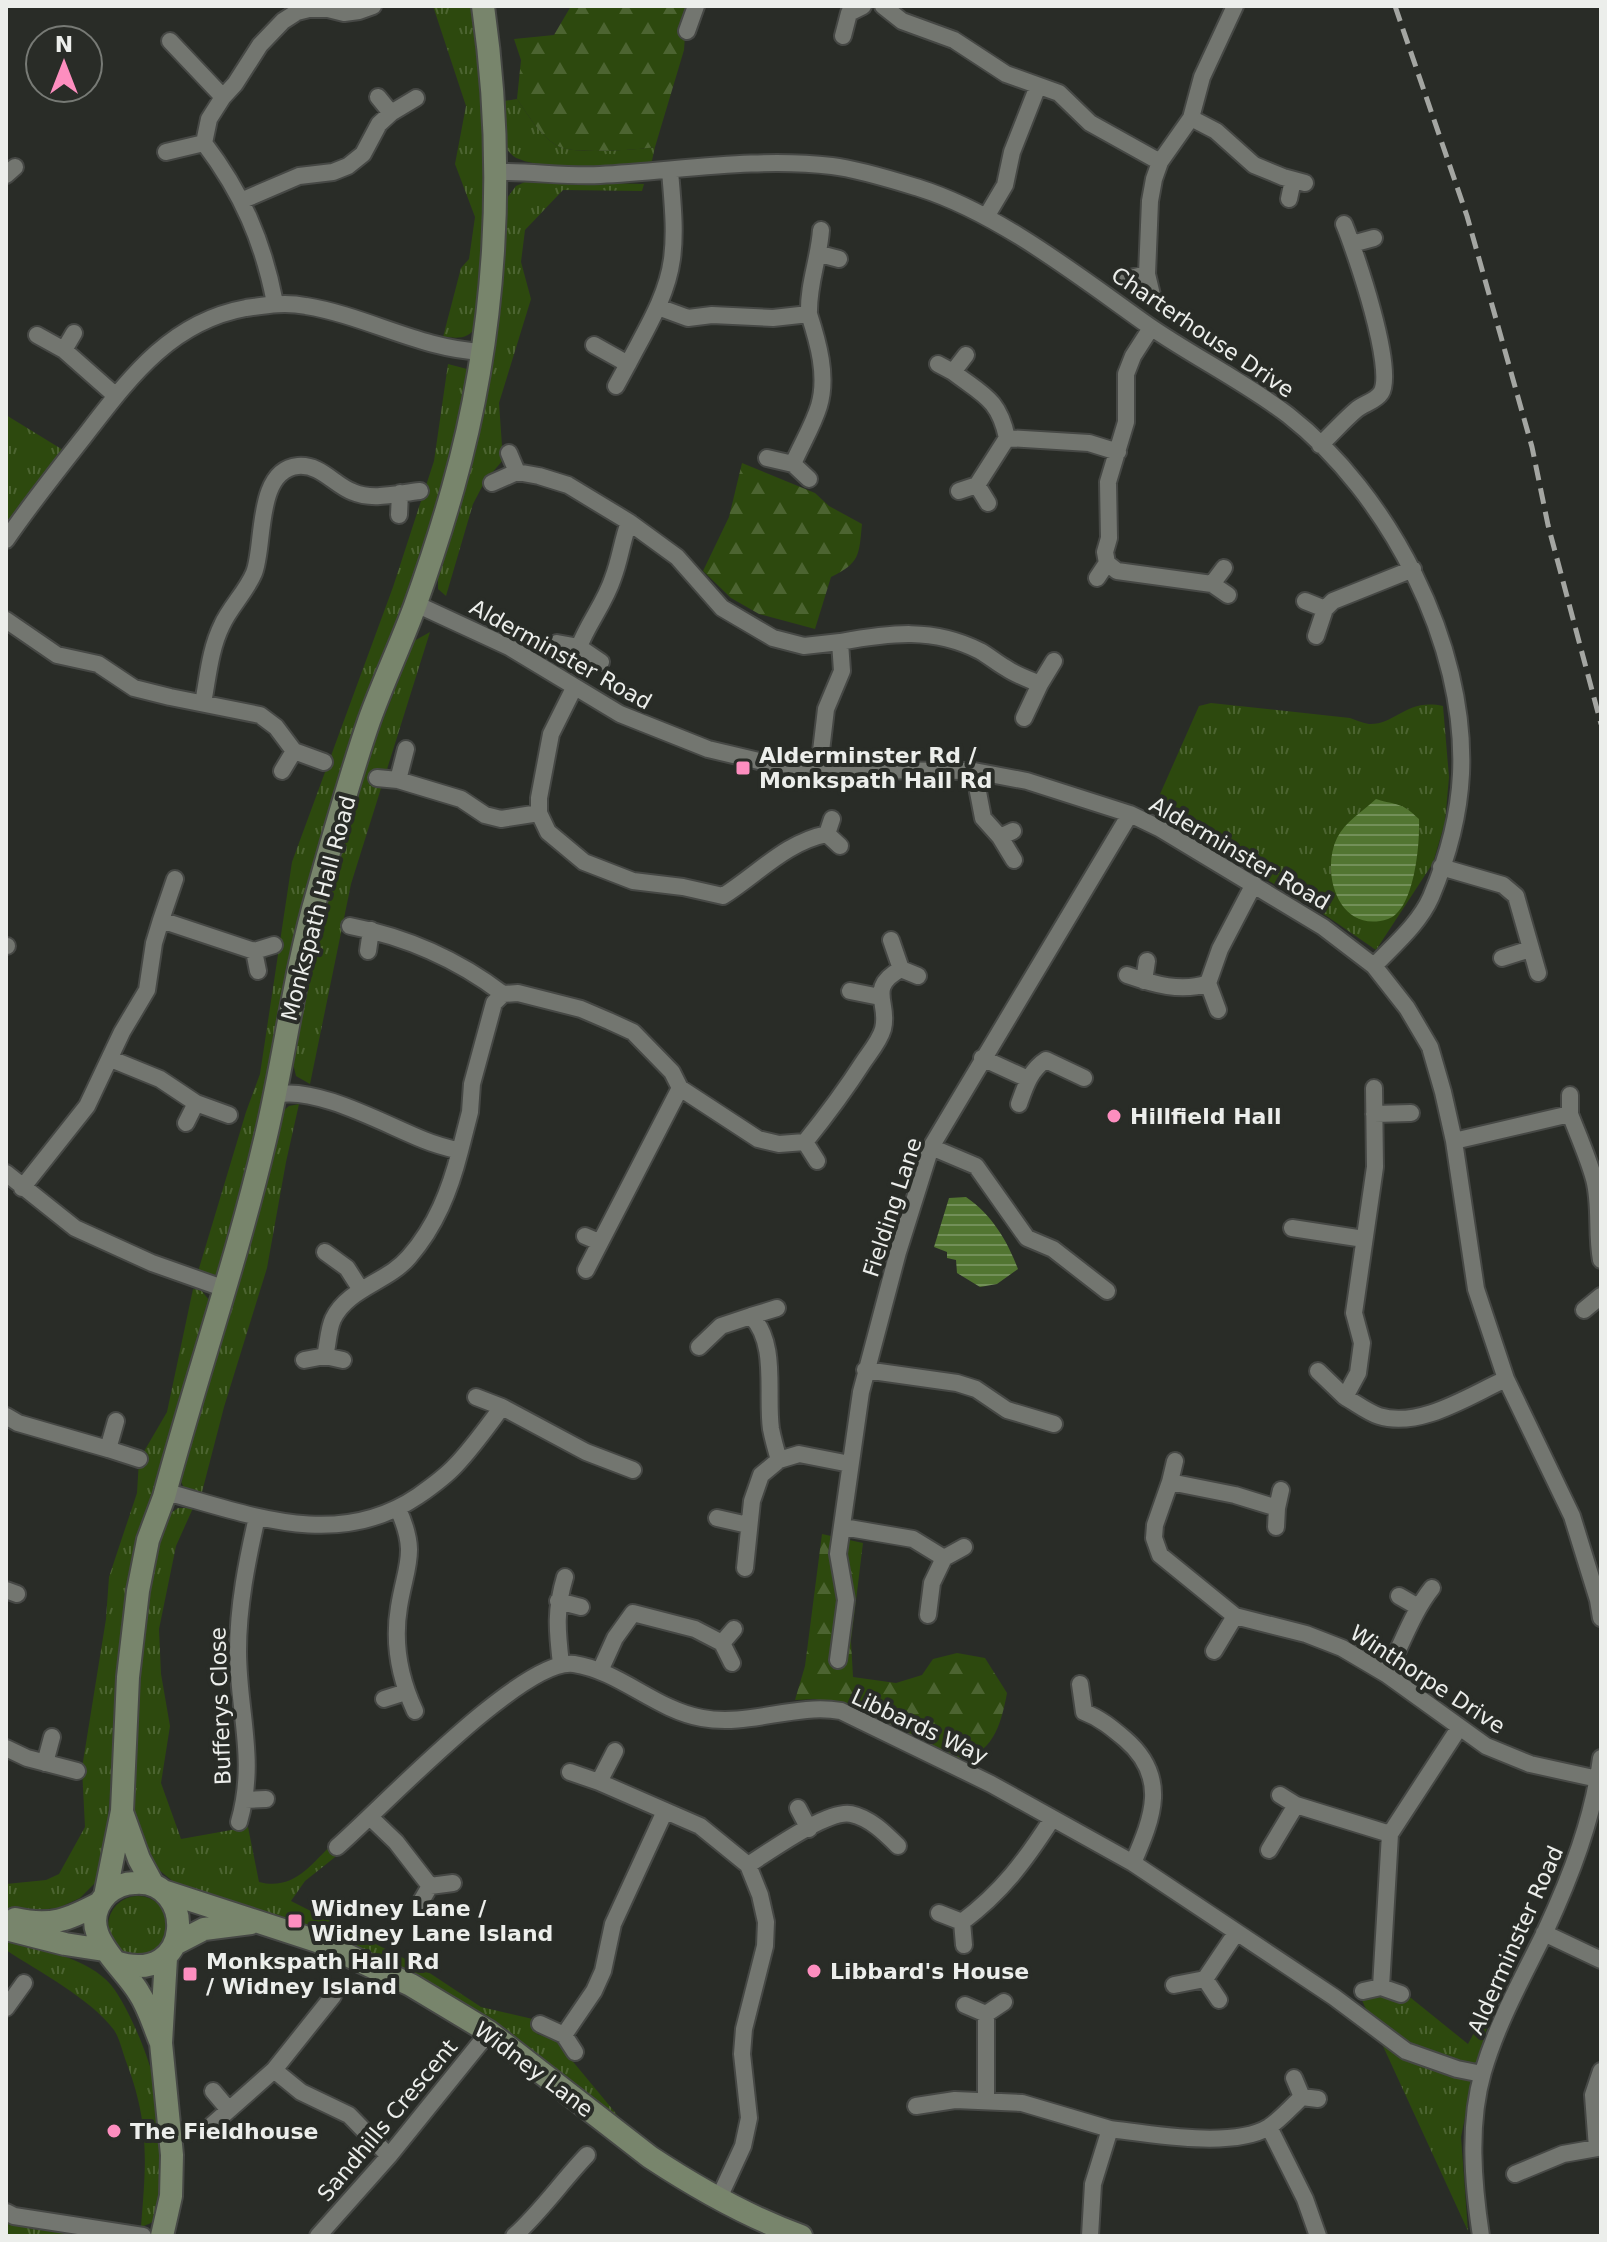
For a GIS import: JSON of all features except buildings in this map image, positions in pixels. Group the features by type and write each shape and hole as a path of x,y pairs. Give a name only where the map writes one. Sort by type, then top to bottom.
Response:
{"street":[{"path":"275,303 267,262 243,200 204,143 209,119 260,45 283,21 297,12 328,9 344,13 373,6"},
{"name":"Monkspath Hall Road","path":"103,1900 122,1811 128,1677 148,1540 164,1497 258,1167 275,1095 287,1021 317,894 370,719 416,604 453,488 483,352 492,268 496,172 492,70 483,6"},
{"path":"687,31 696,6"},
{"path":"843,36 849,13 863,6"},
{"path":"883,6 902,21 954,40 1006,74 1059,93 1090,123 1160,162"},
{"path":"1152,295 1147,274 1150,201 1160,162 1191,118 1206,67 1235,6"},
{"path":"170,41 223,97"},
{"path":"986,217 1005,185 1012,152 1038,86"},
{"path":"378,97 391,113"},
{"path":"243,200 299,176 333,172 348,166 363,154 379,124 416,98"},
{"path":"1191,118 1216,131 1254,165 1299,181 1289,199"},
{"path":"166,152 204,143"},
{"name":"Charterhouse Drive","path":"496,172 596,175 755,163 834,166 921,188 986,217 1093,284 1151,328 1287,415 1368,497 1413,569 1435,623 1456,705 1461,773 1454,824 1441,867 1430,899 1413,926 1374,966"},
{"path":"616,386 658,307 672,259 670,170"},
{"path":"1320,445 1359,408 1381,393 1385,381 1385,368 1344,224"},
{"path":"793,464 820,404 822,374 819,346 809,314 808,291 820,254 821,230"},
{"path":"1352,244 1374,238"},
{"path":"820,254 839,259"},
{"path":"1126,279 1147,274"},
{"path":"6,540 142,366 172,338 224,312 275,303 304,305 345,314 438,346 483,352"},
{"path":"658,307 688,318 712,315 773,318 809,314"},
{"path":"1151,328 1133,356 1126,374 1126,422 1108,482 1107,563 1117,571 1212,584 1228,595"},
{"path":"64,350 74,333"},
{"path":"37,335 64,350 116,396"},
{"path":"594,345 628,364"},
{"path":"959,491 977,485 1007,438 997,406 945,368 966,355"},
{"path":"1007,438 1089,443 1118,452"},
{"path":"509,453 517,472"},
{"path":"767,458 793,464 809,479"},
{"path":"203,703 215,642 256,568 264,514 270,490 277,478 298,466 326,474 352,492 368,496 420,491"},
{"path":"492,483 517,472 568,485 629,522 677,557 722,608 773,638 804,646 892,633 926,633 955,640 982,652 1007,670 1040,684"},
{"path":"977,485 988,503"},
{"path":"399,515 400,493"},
{"path":"579,647 614,576 620,545 629,522"},
{"path":"1097,578 1107,563"},
{"path":"1212,584 1224,568"},
{"path":"1316,636 1325,609 1333,601 1413,569"},
{"path":"1305,601 1325,609"},
{"name":"Alderminster Road","path":"416,604 509,647 620,714 708,749 763,762 819,768 974,771 1027,781 1130,814 1254,884 1323,927 1374,966 1407,1008 1430,1047 1454,1141 1476,1289 1506,1379 1595,1567 1601,1618"},
{"path":"6,620 57,655 98,664 134,688 260,715 276,727 294,751 324,762"},
{"path":"819,768 826,709 842,671 840,642"},
{"path":"557,643 579,647 601,662"},
{"path":"1024,718 1054,661"},
{"path":"574,688 551,734 539,813 548,832 584,862 633,881 683,887 727,903 747,881 783,852 830,826 840,846"},
{"path":"398,780 406,749"},
{"path":"282,771 294,751"},
{"path":"974,771 983,818 1007,834 1014,860"},
{"path":"377,778 398,780 461,799 485,815 501,819 539,813"},
{"name":"Fielding Lane","path":"838,1660 846,1600 838,1554 865,1370 931,1147 1130,814"},
{"path":"1441,867 1503,885 1516,896 1538,973"},
{"path":"22,1188 87,1106 122,1032 147,990 154,943 175,879"},
{"path":"1218,1010 1208,983 1220,949 1254,884"},
{"path":"161,920 254,951 274,945"},
{"path":"350,926 415,942 484,979 503,994"},
{"path":"368,951 371,930"},
{"path":"891,940 901,969 918,976"},
{"path":"1502,958 1530,949"},
{"path":"254,951 258,971"},
{"path":"1144,981 1147,961"},
{"path":"325,1356 333,1319 361,1290 391,1274 409,1257 440,1213 451,1188 478,1058 494,1003 503,994 518,993 581,1009 633,1032 672,1072 680,1088 758,1139 779,1144 805,1142 836,1104 879,1037 884,1021 880,997 883,986 893,973 901,969"},
{"path":"1127,975 1144,981 1195,989 1208,983"},
{"path":"850,991 880,997"},
{"path":"982,1058 1028,1079"},
{"path":"111,1059 160,1079 196,1103 229,1115"},
{"path":"1019,1104 1028,1079 1037,1065 1046,1060 1084,1078"},
{"path":"586,1270 592,1239 680,1088"},
{"path":"1345,1397 1358,1373 1362,1343 1354,1313 1375,1167 1374,1088"},
{"path":"275,1095 298,1093 351,1109 428,1142 460,1151"},
{"path":"1570,1095 1570,1114 1594,1180 1598,1211 1596,1233 1601,1260"},
{"path":"186,1123 196,1103"},
{"path":"1374,1114 1411,1113"},
{"path":"1454,1141 1570,1114"},
{"path":"805,1142 817,1161"},
{"path":"931,1147 976,1166 1027,1238 1053,1249 1107,1291"},
{"path":"6,1173 75,1228 152,1263 217,1286 223,1293"},
{"path":"1292,1228 1364,1239"},
{"path":"325,1252 347,1268 361,1290"},
{"path":"1584,1310 1601,1296"},
{"path":"699,1347 721,1326 777,1308"},
{"path":"751,1316 759,1324 767,1355 771,1428 779,1460"},
{"path":"304,1360 325,1356 343,1360"},
{"path":"865,1370 976,1389 1007,1410 1016,1422 1054,1424"},
{"path":"1318,1371 1345,1397 1375,1415 1407,1419 1436,1411 1506,1379"},
{"path":"476,1397 502,1407 586,1452 633,1470"},
{"path":"164,1497 174,1494 257,1517 321,1527 357,1523 398,1509 455,1467 502,1407"},
{"path":"6,1416 18,1423 139,1459"},
{"path":"108,1449 116,1421"},
{"path":"745,1568 752,1501 761,1475 779,1460 799,1454 850,1464"},
{"name":"Winthorpe Drive","path":"1175,1461 1155,1525 1154,1538 1160,1555 1235,1616 1318,1638 1342,1648 1386,1674 1486,1746 1530,1764 1598,1779"},
{"path":"1170,1482 1235,1495 1277,1508"},
{"path":"1276,1527 1281,1490"},
{"path":"398,1509 411,1547 398,1610 398,1658 406,1692 415,1711"},
{"name":"Bufferys Close","path":"239,1822 245,1800 248,1749 238,1654 240,1612 257,1517"},
{"path":"717,1518 748,1525"},
{"path":"843,1527 913,1539 944,1558"},
{"path":"928,1615 932,1583 944,1558 964,1547"},
{"path":"337,1847 508,1692 549,1667 561,1664 556,1623 565,1577"},
{"path":"1386,1674 1407,1636 1418,1607 1432,1588"},
{"path":"1399,1596 1418,1607"},
{"path":"558,1601 581,1607"},
{"path":"600,1671 615,1638 633,1613 695,1629 722,1643 732,1663"},
{"path":"1214,1651 1235,1616"},
{"path":"722,1643 734,1629"},
{"name":"Libbards Way","path":"561,1664 600,1671 676,1711 705,1719 769,1717 796,1710 823,1708 841,1711 991,1784 1133,1863 1334,1997 1406,2051 1457,2069 1482,2074"},
{"path":"1080,1684 1079,1717 1109,1725 1133,1746 1151,1775 1153,1804 1149,1827 1133,1863"},
{"path":"384,1699 406,1692"},
{"path":"1381,1987 1390,1834 1459,1728"},
{"path":"45,1763 52,1737"},
{"path":"6,1748 10,1752 77,1771"},
{"path":"599,1782 615,1751"},
{"name":"Alderminster Road","path":"1481,2236 1473,2160 1482,2074 1503,2013 1544,1933 1586,1830 1601,1758"},
{"path":"570,1772 700,1826 748,1865 760,1895 766,1922 765,1946 744,2029 742,2054 749,2118 743,2146 719,2198"},
{"path":"1280,1795 1296,1805 1390,1834"},
{"name":"Bufferys Close","path":"245,1800 266,1799"},
{"path":"1269,1850 1296,1805"},
{"path":"798,1808 809,1829"},
{"name":"Monkspath Hall Road","path":"122,1811 139,1859 157,1887"},
{"path":"564,2035 599,1981 613,1924 665,1811"},
{"path":"748,1865 809,1829 844,1814 852,1814 881,1829 898,1846"},
{"path":"371,1818 396,1842 430,1886"},
{"path":"962,1922 1005,1885 1052,1819"},
{"path":"6,1917 38,1924 67,1920 126,1883 157,1887 178,1917 161,2043 172,2155 171,2196 162,2236"},
{"path":"430,1886 453,1883"},
{"path":"420,1903 430,1886"},
{"name":"Widney Lane","path":"157,1887 317,1941 379,1969 489,2032 650,2157 719,2198 801,2236"},
{"path":"103,1900 97,1927 110,1956 141,1995 161,2043"},
{"path":"939,1913 962,1922"},
{"name":"Widney Lane","path":"171,1951 204,1929 257,1922"},
{"path":"962,1922 964,1945"},
{"path":"6,1929 110,1956 142,1968 171,1951"},
{"path":"1174,1985 1205,1979 1236,1933"},
{"path":"1544,1933 1601,1960"},
{"path":"1205,1979 1219,2000"},
{"path":"6,2008 24,1983"},
{"path":"1363,1991 1381,1987 1401,1994"},
{"path":"212,2125 274,2070 333,1996"},
{"path":"986,2014 1004,2002"},
{"path":"965,2005 986,2014"},
{"path":"986,2014 986,2100"},
{"path":"540,2024 564,2035 575,2052"},
{"name":"Sandhills Crescent","path":"318,2236 389,2156 489,2032"},
{"path":"274,2070 301,2092 349,2115 389,2156"},
{"path":"1515,2174 1540,2156 1599,2148 1593,2095 1601,2071"},
{"path":"916,2106 955,2100 1022,2103 1110,2129 1186,2138 1222,2138 1254,2134 1310,2098 1294,2078"},
{"path":"213,2091 229,2110"},
{"path":"1269,2127 1305,2199 1318,2236"},
{"path":"1090,2236 1093,2184 1110,2129"},
{"path":"514,2236 534,2219 587,2155"},
{"path":"6,2212 14,2216 143,2236"}],"green space":[{"path":"433,6 474,6 486,107 487,198 478,325 467,336 459,338 443,337 461,268 469,259 475,217 455,164 466,106"},
{"path":"571,6 687,6 684,50 655,147 591,151 560,147 541,132 517,99 521,60 514,39 554,35"},
{"path":"517,99 541,132 560,147 591,151 655,147 651,165 564,166 531,163 517,158 505,147 504,101"},
{"path":"527,181 644,184 642,191 563,190 525,230 521,262 531,299 499,403 503,460 485,481 473,504 446,596 438,589 438,575 460,509 490,376 507,198 516,186"},
{"path":"448,364 467,369 470,379 437,515 386,649 268,1101 218,1276 212,1279 197,1275 260,1074 292,862 393,587 434,461"},
{"path":"6,415 63,450 6,531"},
{"path":"742,463 815,493 829,506 862,524 856,557 848,567 831,577 815,629 759,614 731,598 703,571 729,517"},
{"path":"430,632 351,884 310,1084 296,1076 292,1059 334,869 369,756 414,641"},
{"path":"1211,703 1350,718 1369,724 1387,720 1410,708 1443,706 1449,777 1445,822 1433,863 1376,950 1328,917 1153,810 1199,706"},
{"path":"299,1104 267,1268 224,1407 202,1492 184,1488 179,1477 282,1112 289,1106"},
{"path":"193,1289 201,1290 213,1305 121,1666 107,1829 96,1882 80,1898 58,1908 17,1912 6,1908 6,1884 46,1880 59,1874 85,1827 82,1768 106,1619 109,1577 137,1493 139,1460 167,1412"},
{"path":"178,1508 193,1508 176,1546 159,1629 161,1674 170,1726 161,1783 181,1839 248,1827 259,1882 271,1884 282,1883 300,1874 332,1844 339,1854 305,1881 291,1901 419,1966 481,2007 537,2020 537,2034 555,2040 633,2134 489,2026 180,1887 159,1870 136,1831 132,1788 141,1628 160,1536 167,1516"},
{"path":"822,1534 863,1543 851,1641 853,1677 896,1683 922,1675 933,1659 957,1653 985,1658 1007,1693 998,1728 977,1753 954,1758 841,1707 815,1699 795,1700 805,1666"},
{"path":"138,1896 160,1904 168,1926 160,1948 138,1956 116,1948 108,1926 116,1904"},
{"path":"6,1938 90,1968 111,1985 129,2015 152,2073 164,2143 163,2199 158,2216 149,2224 141,2227 145,2164 140,2106 114,2030 78,1996 6,1950"},
{"path":"1360,1996 1411,1998 1468,2044 1492,1999 1494,2006 1470,2083 1461,2137 1468,2231"},
{"path":"6,2221 32,2229 84,2236 6,2236"}],"shaded area":[{"path":"1376,799 1407,809 1419,819 1419,830 1414,874 1404,903 1388,919 1371,922 1357,918 1346,910 1338,898 1331,868 1332,852 1340,832"},
{"path":"966,1197 998,1229 1018,1269 997,1284 980,1287 957,1273 956,1260 947,1258 947,1252 934,1247 949,1198"}],"railway":[{"path":"1395,6 1467,216 1532,447 1548,525 1601,724"}],"place":[{"name":"Alderminster Rd / Monkspath Hall Rd","path":"743,768"},
{"name":"Hillfield Hall","path":"1114,1116"},
{"name":"Widney Lane / Widney Lane Island","path":"295,1921"},
{"name":"Libbard's House","path":"814,1971"},
{"name":"Monkspath Hall Rd / Widney Island","path":"190,1974"},
{"name":"The Fieldhouse","path":"114,2131"}]}
